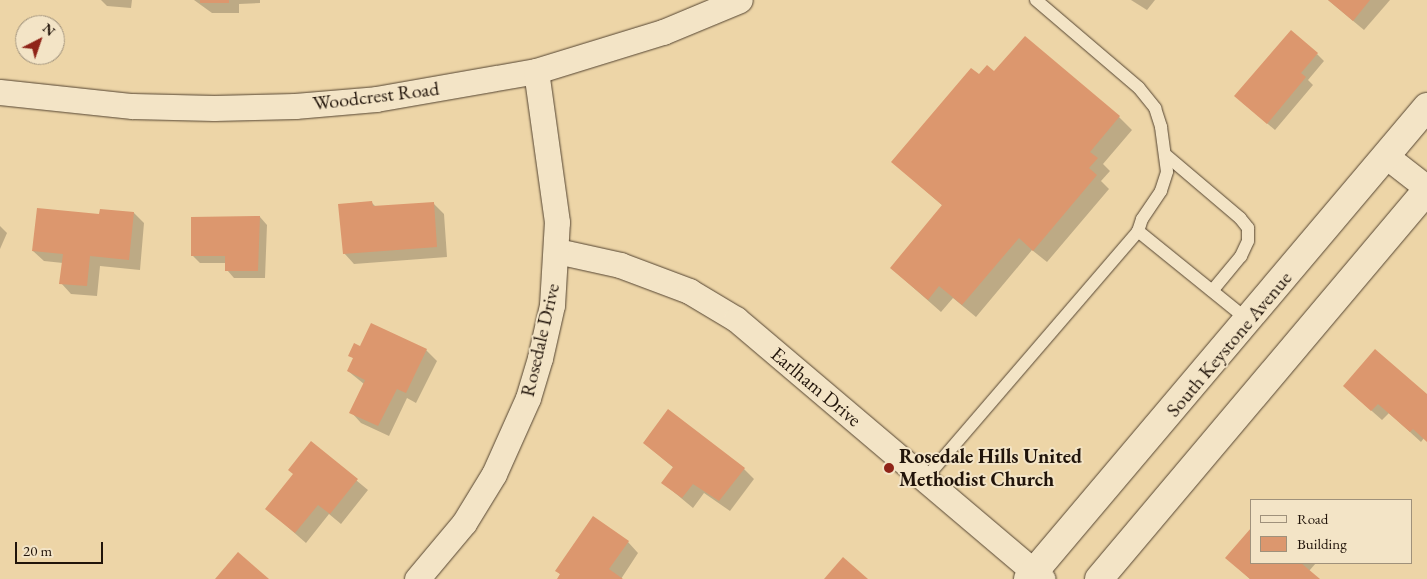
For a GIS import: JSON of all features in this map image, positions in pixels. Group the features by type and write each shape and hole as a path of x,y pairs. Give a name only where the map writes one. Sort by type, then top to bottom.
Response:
{"main road":[{"name":"South Keystone Avenue","path":"1035,577 1427,107"},
{"path":"1099,579 1427,189"}],"street":[{"name":"Woodcrest Road","path":"0,92 132,106 295,106 376,99 536,71 663,32 740,0"},
{"name":"Rosedale Drive","path":"416,579 464,523 494,474 512,437 540,358 552,305 557,251 554,180 536,71"},
{"path":"1386,156 1427,189"},
{"name":"Earlham Drive","path":"557,251 620,265 672,285 736,319 925,479 1035,577"}],"lane":[{"path":"925,479 1138,231 1142,219 1161,191 1167,172 1167,156 1155,108 1139,88 1036,0"},
{"path":"1167,156 1240,218 1248,228 1248,241 1241,256 1212,291"},
{"path":"1138,231 1249,321"}],"building":[{"path":"200,0 229,0 229,3 200,3"},
{"path":"1328,0 1370,0 1353,21"},
{"path":"1291,30 1318,53 1301,73 1306,77 1267,124 1234,96"},
{"path":"1025,36 1120,116 1090,152 1098,158 1089,168 1097,175 1033,251 1019,238 962,305 939,286 928,300 890,268 942,205 891,162 971,68 979,74 987,65 994,71"},
{"path":"372,201 373,206 434,202 437,247 343,254 338,204"},
{"path":"37,208 99,214 100,209 134,212 129,260 90,256 87,286 59,284 63,254 32,251"},
{"path":"260,216 258,271 225,271 225,256 191,256 191,217"},
{"path":"371,323 427,349 406,393 397,389 378,426 349,413 365,380 347,371 353,358 348,356 354,343 360,346"},
{"path":"1375,349 1427,394 1427,442 1413,429 1410,432 1378,404 1371,411 1343,386"},
{"path":"668,409 745,468 719,501 693,484 682,498 661,483 673,467 643,443"},
{"path":"311,441 358,479 330,514 318,505 295,533 265,509 293,474 288,470"},
{"path":"593,516 629,541 609,569 623,579 557,579 560,574 555,571"},
{"path":"1250,529 1250,564 1302,564 1320,579 1250,579 1225,558"},
{"path":"238,552 269,579 215,579"},
{"path":"843,557 868,579 824,579"}],"place":[{"name":"Rosedale Hills United Methodist Church","path":"889,468"}]}
